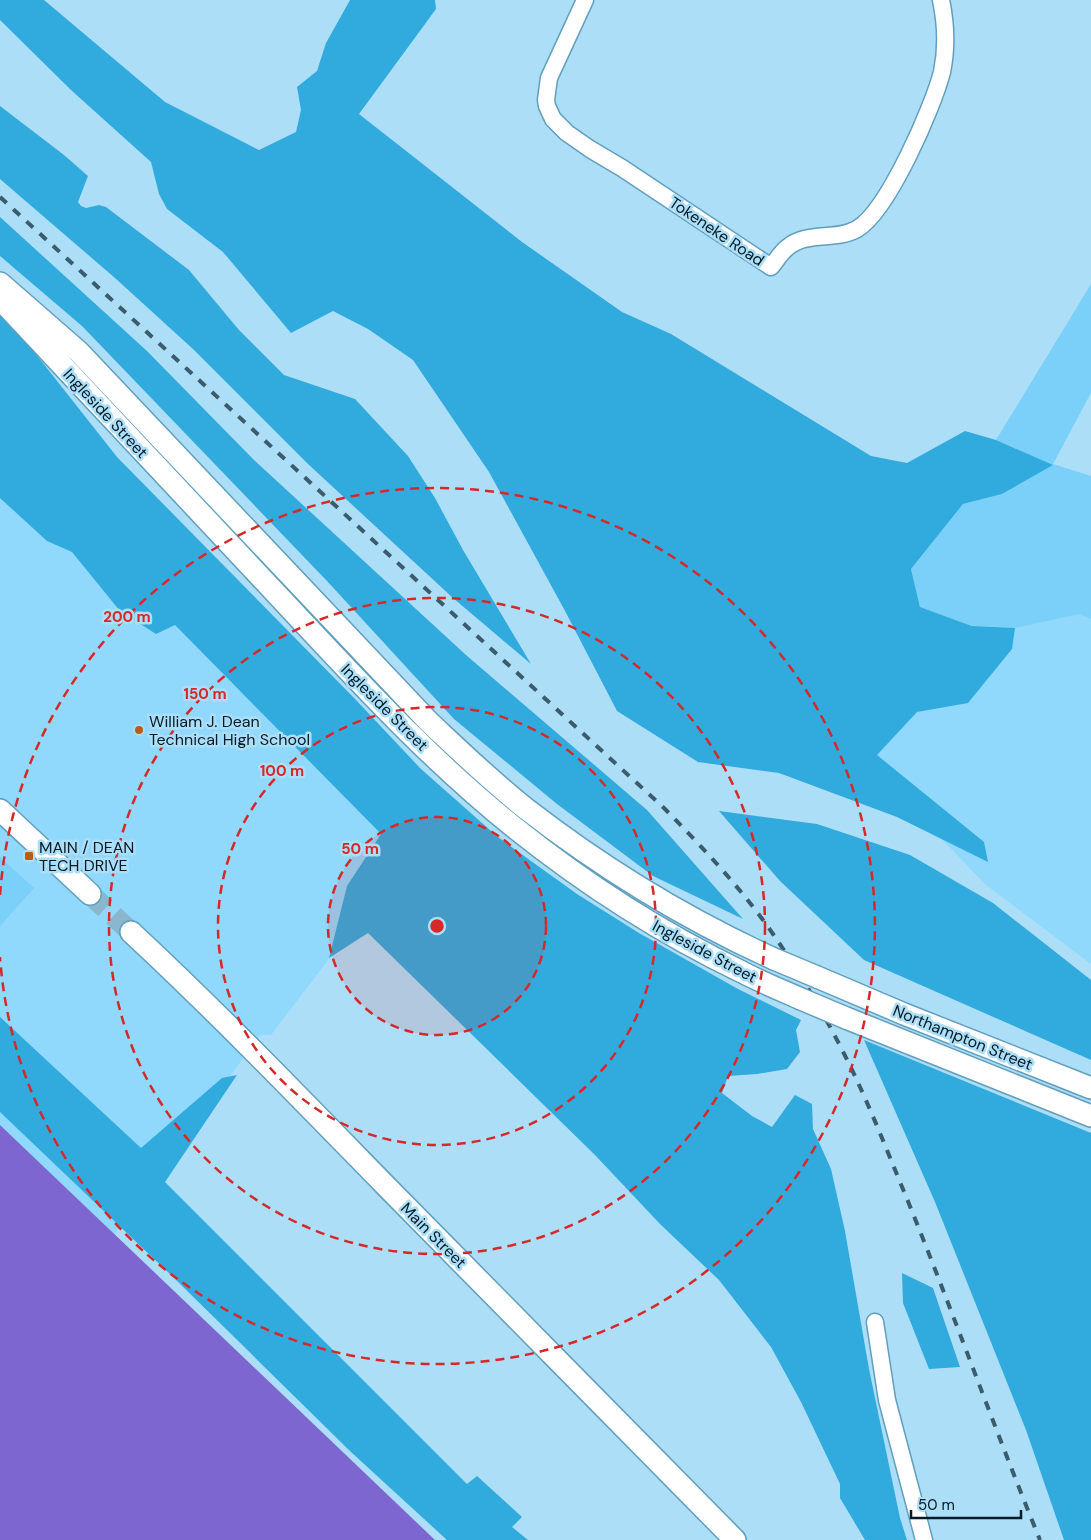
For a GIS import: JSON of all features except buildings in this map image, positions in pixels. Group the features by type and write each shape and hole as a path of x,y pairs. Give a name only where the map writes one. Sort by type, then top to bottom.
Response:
{"main road":[{"name":"Ingleside Street","path":"0,283 79,352 422,715 479,769 525,808 576,845 634,883 705,924 774,959 826,981"},
{"name":"Ingleside Street","path":"0,299 359,682 470,790 515,828 566,866 643,917 743,973 846,1018"},
{"path":"0,810 90,894"},
{"name":"Main Street","path":"131,932 287,1085 735,1540"},
{"name":"Northampton Street","path":"826,981 1091,1088"},
{"name":"Northampton Street","path":"846,1018 1091,1116"}],"street":[{"name":"Tokeneke Road","path":"585,0 549,78 546,100 553,118 567,133 590,149 622,168 771,268 788,246 798,241 834,236 858,228 871,216 887,194 918,135 931,105 942,71 946,34 941,0"},
{"path":"875,1322 887,1400 924,1540"}],"shaded area":[{"path":"0,0 44,0 165,102 259,150 296,132 301,110 297,87 317,71 326,43 350,0 435,0 436,9 359,114 522,242 622,312 671,334 871,456 907,463 965,431 996,440 1053,465 1002,494 963,504 911,569 920,607 972,626 1015,628 1012,649 968,703 917,712 877,755 984,842 988,862 897,817 779,773 698,762 617,711 489,472 413,360 368,329 333,311 291,333 223,252 167,209 159,194 151,162 71,90 0,20"},
{"path":"0,106 88,176 78,202 81,206 86,208 99,205 106,207 189,270 239,330 284,375 355,399 408,456 435,498 463,550 531,664 453,598 308,464 193,349 115,278 0,179"},
{"path":"0,217 147,351 254,460 466,655 647,810 743,919 653,876 557,804 454,719 327,581 82,326 0,256"},
{"path":"1091,284 1091,393 1053,464 1091,476 1091,619 1079,614 1015,628 972,626 920,607 911,569 963,504 1002,494 1052,465 996,440"},
{"path":"0,314 35,353 117,457 357,701 421,769 499,838 577,894 639,933 738,989 801,1020 796,1030 800,1052 787,1069 728,1076 722,1093 752,1116 772,1127 795,1095 812,1104 813,1129 831,1169 845,1231 869,1369 900,1518 907,1540 865,1540 840,1498 840,1484 801,1402 771,1347 719,1280 660,1224 595,1155 368,933 329,958 347,886 381,834 175,625 156,634 120,611 72,552 47,541 0,498"},
{"name":"William J. Dean Technical High School","path":"0,322 169,619 405,859 271,1035 260,1035 114,1234 0,1125"},
{"path":"1026,591 1091,619 1091,964 985,884 865,759"},
{"path":"719,811 817,824 910,855 993,903 1091,980 1091,1060 864,960 780,881"},
{"path":"0,857 34,888 0,926"},
{"path":"0,1017 141,1148 222,1078 237,1075 165,1182 467,1484 477,1476 522,1517 512,1527 528,1540 447,1540 351,1452 173,1277 0,1112"},
{"path":"864,1040 1091,1133 1091,1540 1064,1540 1026,1430 935,1202"},
{"path":"0,1125 435,1540 0,1540"},
{"path":"902,1273 933,1288 960,1367 929,1369 903,1303"}],"tunnel":[{"path":"90,894 131,932"}],"railway":[{"path":"0,197 664,808 748,901 773,934 809,990 841,1047 860,1087 922,1237 1040,1540"}],"place":[{"name":"William J. Dean Technical High School","path":"139,730"},
{"name":"MAIN / DEAN TECH DRIVE","path":"29,856"}]}
